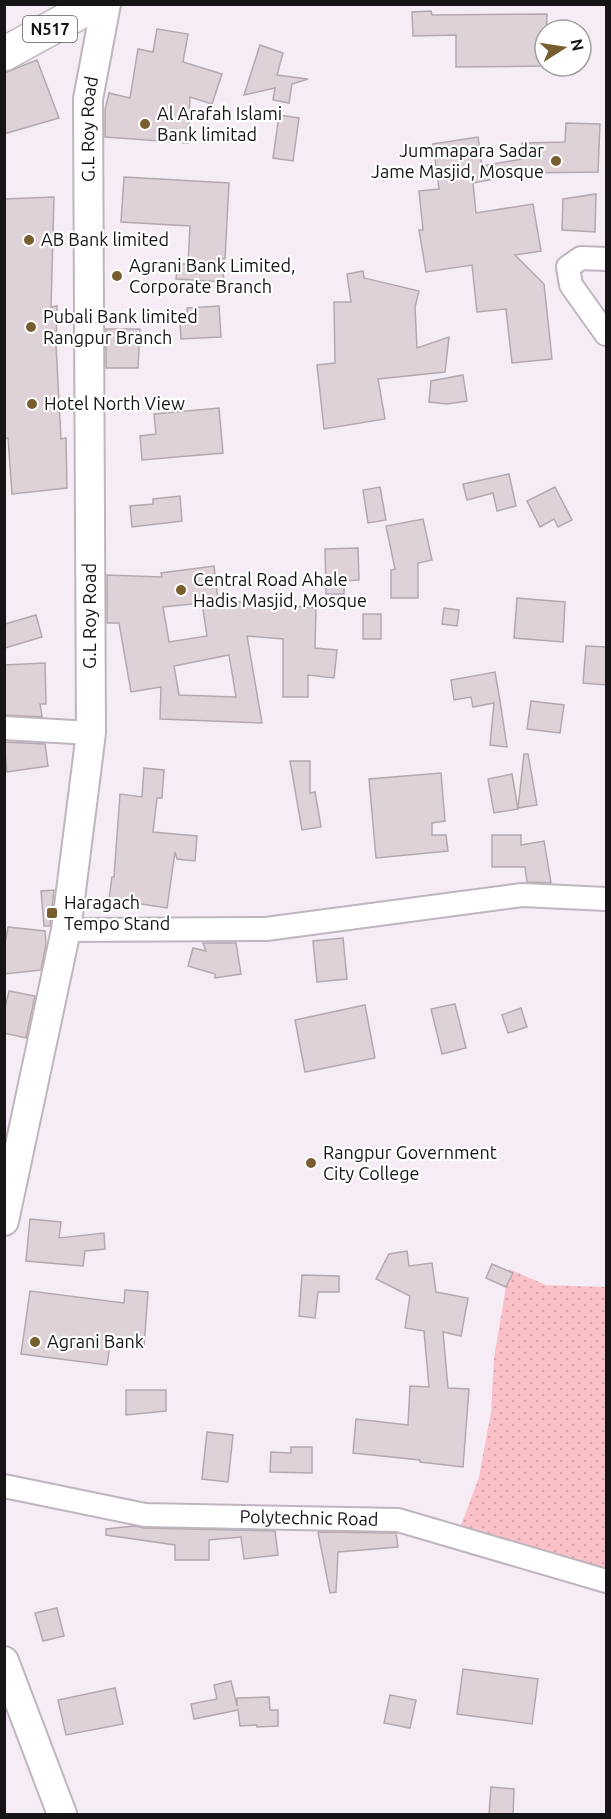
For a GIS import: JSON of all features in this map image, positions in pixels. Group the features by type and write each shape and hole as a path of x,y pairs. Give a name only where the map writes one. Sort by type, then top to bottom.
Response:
{"highway":[{"name":"N517","path":"4,54 95,4"}],"main road":[{"name":"G.L Roy Road","path":"4,1221 66,930 91,734 88,99 106,4"},
{"path":"4,1661 62,1815"}],"street":[{"path":"606,259 581,258 568,267 571,285 606,334"},
{"path":"4,728 91,734"},
{"path":"66,930 266,929 522,895 606,899"},
{"name":"Polytechnic Road","path":"4,1486 145,1515 398,1520 606,1581"}],"shaded area":[{"path":"509,1269 546,1285 606,1287 606,1588 459,1531 479,1477 491,1412 494,1358"}],"building":[{"path":"431,11 432,15 547,14 547,18 533,18 533,66 456,67 456,35 413,36 412,12"},
{"path":"157,29 188,34 183,62 222,74 212,104 190,97 188,143 105,137 105,110 109,93 130,98 138,49 153,52"},
{"path":"260,45 283,53 277,75 308,79 292,84 289,103 273,100 275,88 244,95"},
{"path":"37,60 59,118 4,134 4,73"},
{"path":"279,115 299,118 293,161 273,158"},
{"path":"566,123 600,124 598,172 525,173 473,183 476,213 533,204 541,251 515,255 544,284 552,359 512,363 506,309 477,312 472,265 426,272 419,230 423,230 419,191 439,189 433,144 478,137 482,166 522,159 522,143 565,142"},
{"path":"124,177 229,183 225,259 222,258 224,282 176,279 177,264 188,264 190,226 121,222"},
{"path":"596,194 595,232 562,230 563,199"},
{"path":"54,197 51,307 57,306 56,345 61,439 66,438 67,488 12,494 8,438 4,439 4,199"},
{"path":"363,271 364,278 419,291 415,307 417,348 449,337 445,372 378,379 385,419 324,429 317,365 335,363 334,302 351,302 347,274"},
{"path":"219,306 221,337 181,339 180,323 188,322 187,308"},
{"path":"106,329 140,329 138,368 106,368"},
{"path":"463,375 467,401 447,404 429,402 431,381"},
{"path":"219,408 223,453 142,460 140,436 156,434 154,414"},
{"path":"509,474 516,506 497,511 493,493 467,500 463,484"},
{"path":"380,487 386,520 368,523 363,490"},
{"path":"555,487 572,520 558,527 554,519 540,527 527,501"},
{"path":"180,496 182,521 132,527 130,506 153,504 153,499"},
{"path":"423,519 432,560 418,563 418,598 391,598 391,570 395,569 386,526"},
{"path":"358,548 359,580 344,581 344,594 326,594 325,549"},
{"path":"214,566 218,600 316,608 315,648 337,650 334,678 308,675 308,697 283,697 283,639 247,636 262,723 160,719 161,687 131,692 119,623 107,623 107,575 162,577 161,573","holes":["202,603 207,636 169,642 163,607","229,655 236,697 179,695 174,666"]},
{"path":"517,598 565,602 563,642 514,638"},
{"path":"444,608 459,610 457,626 442,624"},
{"path":"363,614 381,614 381,639 363,639"},
{"path":"36,615 42,637 5,648 5,624"},
{"path":"586,646 606,647 606,685 583,683"},
{"path":"45,663 46,704 40,704 42,717 4,715 4,665"},
{"path":"495,672 507,747 490,745 494,703 473,707 471,697 454,700 451,680"},
{"path":"531,701 564,705 560,733 527,729"},
{"path":"4,742 45,744 48,766 7,772"},
{"path":"524,754 528,754 537,805 518,808"},
{"path":"290,761 310,761 310,793 315,792 321,827 302,830"},
{"path":"144,768 164,770 162,798 157,798 153,832 197,836 195,861 177,859 175,852 167,908 109,899 112,877 114,877 120,794 142,797"},
{"path":"441,773 445,821 432,823 432,835 446,835 448,851 376,858 369,779"},
{"path":"512,774 518,809 494,813 488,779"},
{"path":"492,835 521,835 521,845 544,841 551,883 527,882 525,867 492,867"},
{"path":"54,890 50,926 44,926 41,891"},
{"path":"8,927 45,931 46,944 41,970 4,974 4,948"},
{"path":"343,938 347,979 317,982 313,941"},
{"path":"203,943 236,943 241,974 215,978 215,974 188,966 193,948 206,951"},
{"path":"9,991 35,996 26,1038 4,1033 4,1012"},
{"path":"455,1004 466,1048 442,1054 431,1009"},
{"path":"365,1005 375,1058 305,1072 295,1020"},
{"path":"521,1008 527,1027 508,1033 502,1015"},
{"path":"30,1219 61,1222 59,1238 104,1233 105,1249 85,1251 83,1266 26,1261"},
{"path":"407,1251 409,1266 432,1263 436,1292 468,1298 461,1336 443,1332 448,1388 469,1389 463,1467 353,1453 356,1419 408,1425 410,1386 429,1387 424,1331 405,1328 410,1296 376,1279 389,1254"},
{"path":"492,1264 513,1273 506,1287 486,1278"},
{"path":"302,1275 339,1276 339,1292 318,1292 315,1318 299,1316"},
{"path":"125,1290 148,1292 144,1347 110,1345 107,1365 21,1354 30,1291 124,1303"},
{"path":"126,1390 166,1390 166,1411 126,1415"},
{"path":"207,1432 233,1435 228,1482 202,1479"},
{"path":"291,1447 312,1447 312,1473 270,1472 271,1452 291,1453"},
{"path":"134,1526 275,1531 278,1555 244,1559 241,1537 209,1540 209,1560 175,1560 175,1545 106,1535 106,1529"},
{"path":"318,1532 396,1533 398,1547 338,1552 336,1592 330,1593"},
{"path":"57,1608 64,1636 43,1641 35,1613"},
{"path":"463,1669 538,1679 532,1724 457,1714"},
{"path":"231,1681 237,1706 237,1698 269,1697 270,1710 278,1710 278,1726 240,1726 238,1710 194,1719 191,1704 217,1699 214,1685"},
{"path":"115,1688 123,1724 66,1735 58,1700"},
{"path":"390,1695 416,1700 410,1728 384,1723"},
{"path":"491,1787 514,1789 513,1815 489,1815"}],"place":[{"name":"Al Arafah Islami Bank limitad","path":"145,124"},
{"name":"Jummapara Sadar Jame Masjid, Mosque","path":"556,161"},
{"name":"AB Bank limited","path":"29,240"},
{"name":"Agrani Bank Limited, Corporate Branch","path":"117,276"},
{"name":"Pubali Bank limited Rangpur Branch","path":"31,327"},
{"name":"Hotel North View","path":"32,404"},
{"name":"Central Road Ahale Hadis Masjid, Mosque","path":"181,590"},
{"name":"Haragach Tempo Stand","path":"52,913"},
{"name":"Rangpur Government City College","path":"311,1163"},
{"name":"Agrani Bank","path":"35,1342"}]}
